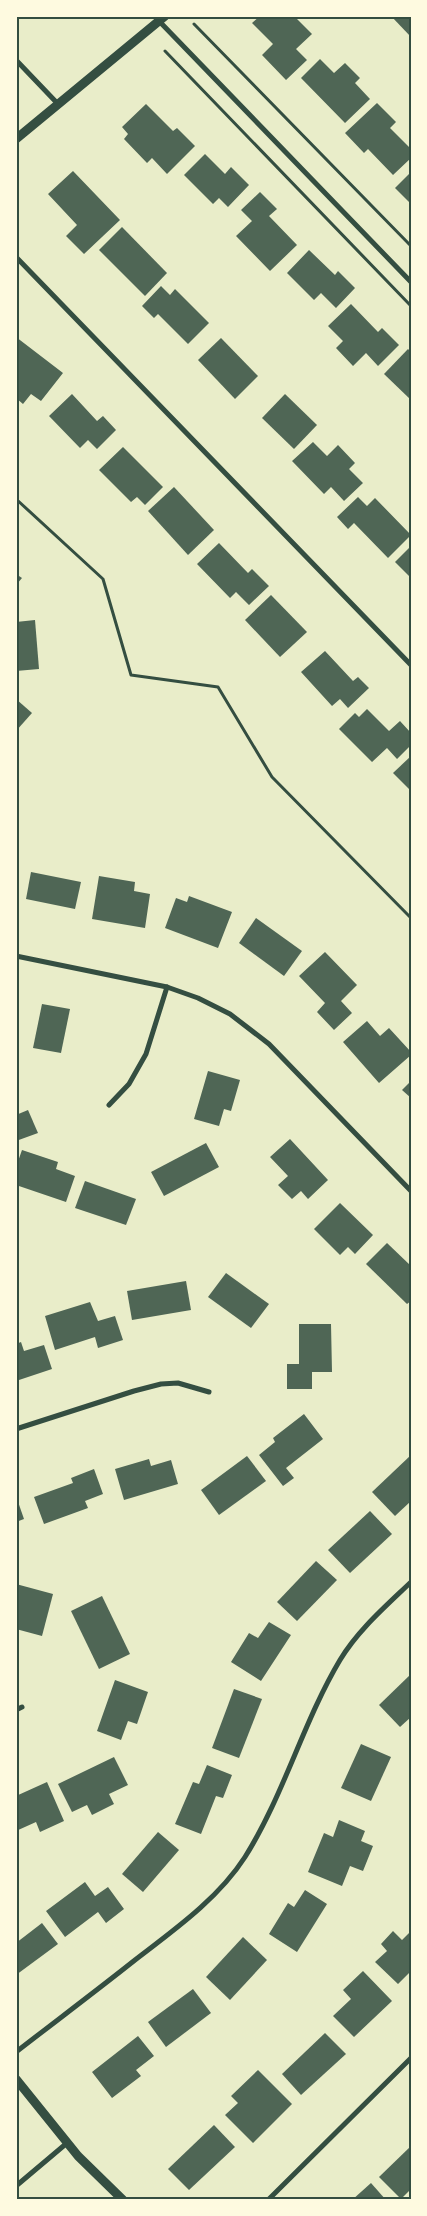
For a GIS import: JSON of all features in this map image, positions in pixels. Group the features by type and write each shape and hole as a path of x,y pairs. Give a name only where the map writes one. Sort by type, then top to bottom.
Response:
{"street":[{"path":"16,139 162,19 411,282"},
{"path":"16,60 58,104"},
{"path":"16,256 411,665"},
{"path":"16,956 167,987 198,998 230,1014 251,1028 268,1044 411,1191"},
{"path":"109,1105 129,1084 146,1054 167,987"},
{"path":"16,1428 161,1384 178,1383 209,1392"},
{"path":"16,2052 157,1943 208,1900 227,1881 245,1858 272,1809 340,1660 376,1615 411,1582"},
{"path":"16,1710 22,1707"},
{"path":"268,2200 411,2058"},
{"path":"16,2079 78,2156 123,2200"},
{"path":"16,2186 67,2142"}],"path":[{"path":"194,24 411,246"},
{"path":"165,51 411,306"},
{"path":"16,499 103,579 132,675 218,687 272,777 411,918"}],"building":[{"path":"260,16 294,16 312,34 296,49 307,60 286,80 262,55 273,44 252,23"},
{"path":"391,16 411,16 411,37"},
{"path":"320,59 334,73 345,63 360,78 355,83 370,99 345,123 301,78"},
{"path":"377,103 396,122 390,128 411,149 411,158 393,175 368,149 364,153 345,133"},
{"path":"146,104 173,131 177,128 195,146 167,174 152,158 147,163 124,139 128,134 122,127"},
{"path":"205,154 225,174 231,167 249,185 228,207 219,198 213,204 184,175"},
{"path":"73,171 120,220 84,254 66,236 77,225 48,194"},
{"path":"411,172 411,204 395,188"},
{"path":"260,192 277,209 269,216 297,245 270,271 236,236 252,221 241,210"},
{"path":"122,227 167,273 145,296 99,250"},
{"path":"309,250 335,275 338,271 355,288 336,308 321,293 314,300 287,273"},
{"path":"161,286 170,295 175,289 209,323 188,344 158,314 154,318 142,306"},
{"path":"351,304 378,332 382,328 399,345 378,366 366,353 353,366 336,348 343,341 328,326"},
{"path":"16,337 63,373 41,401 31,394 23,404 16,398"},
{"path":"221,338 258,376 235,399 198,360"},
{"path":"408,349 411,352 411,400 384,374"},
{"path":"72,394 97,421 103,416 116,430 97,449 88,440 80,448 49,416"},
{"path":"285,394 317,425 294,449 262,418"},
{"path":"313,442 327,456 338,445 355,463 349,469 363,483 344,501 331,487 324,494 292,461"},
{"path":"123,447 163,487 145,505 137,497 131,502 99,470"},
{"path":"174,487 214,530 188,555 148,511"},
{"path":"358,497 367,506 375,498 411,535 388,558 354,523 348,529 337,517"},
{"path":"219,543 248,573 252,569 269,586 249,605 236,592 230,598 197,564"},
{"path":"411,546 411,578 395,562"},
{"path":"16,574 22,578 16,585"},
{"path":"271,595 307,632 280,657 245,620"},
{"path":"35,620 39,669 16,671 16,622"},
{"path":"325,651 353,681 358,677 369,688 348,708 340,699 332,706 301,672"},
{"path":"16,699 32,713 16,731"},
{"path":"367,709 389,731 400,721 411,733 411,745 397,759 387,748 372,762 339,729 355,713 359,717"},
{"path":"411,756 411,791 393,773"},
{"path":"31,872 81,882 75,909 26,899"},
{"path":"99,876 135,882 134,891 150,894 145,928 92,919"},
{"path":"189,896 232,912 218,948 165,928 176,898 187,902"},
{"path":"256,918 302,951 284,976 239,943"},
{"path":"325,952 357,985 341,1001 352,1013 334,1030 317,1012 325,1003 299,976"},
{"path":"42,1004 70,1009 61,1053 33,1048"},
{"path":"367,1021 380,1036 389,1028 411,1052 411,1055 379,1083 343,1042"},
{"path":"208,1071 240,1080 231,1111 224,1109 219,1126 194,1119"},
{"path":"411,1081 411,1098 402,1090"},
{"path":"28,1110 38,1133 16,1141 16,1115"},
{"path":"290,1139 328,1180 308,1199 301,1191 292,1199 278,1185 288,1176 270,1157"},
{"path":"206,1143 219,1167 164,1196 151,1172"},
{"path":"22,1150 58,1162 56,1169 75,1176 66,1202 16,1185 16,1167"},
{"path":"85,1181 136,1199 126,1225 75,1208"},
{"path":"340,1203 373,1235 355,1254 348,1247 340,1255 314,1229"},
{"path":"387,1243 411,1266 411,1301 407,1304 366,1264"},
{"path":"226,1273 269,1304 251,1328 208,1297"},
{"path":"186,1281 191,1310 132,1320 127,1291"},
{"path":"90,1302 98,1321 115,1316 123,1340 98,1348 95,1337 55,1350 45,1316"},
{"path":"299,1324 331,1324 332,1372 312,1372 312,1389 287,1389 287,1364 299,1364"},
{"path":"21,1342 24,1351 44,1345 52,1369 16,1381 16,1344"},
{"path":"304,1414 323,1439 286,1468 294,1478 283,1486 259,1455 275,1442 273,1438"},
{"path":"411,1455 411,1501 395,1516 372,1492"},
{"path":"247,1456 266,1481 219,1515 201,1490"},
{"path":"149,1459 151,1466 171,1460 178,1484 124,1500 115,1469"},
{"path":"94,1469 103,1494 85,1501 88,1508 44,1524 34,1497 73,1483 71,1478"},
{"path":"16,1496 24,1519 16,1522"},
{"path":"370,1511 392,1534 350,1573 328,1550"},
{"path":"316,1561 337,1580 297,1621 277,1602"},
{"path":"16,1584 53,1594 42,1636 16,1629"},
{"path":"102,1596 130,1654 99,1669 71,1611"},
{"path":"269,1622 291,1635 261,1681 231,1662 249,1633 258,1638"},
{"path":"411,1674 411,1717 400,1727 379,1705"},
{"path":"115,1680 148,1692 137,1724 128,1721 121,1740 97,1731"},
{"path":"234,1689 262,1699 239,1758 212,1748"},
{"path":"361,1744 391,1757 371,1801 341,1788"},
{"path":"114,1757 128,1785 109,1794 114,1804 92,1815 87,1805 72,1812 58,1784"},
{"path":"207,1765 232,1775 223,1798 216,1796 201,1834 175,1824 193,1782 199,1784"},
{"path":"47,1782 64,1821 40,1832 36,1822 16,1831 16,1796"},
{"path":"339,1820 365,1831 361,1841 373,1846 363,1871 350,1866 342,1886 308,1872 324,1833 333,1837"},
{"path":"158,1832 179,1850 143,1892 122,1874"},
{"path":"85,1882 95,1896 108,1887 124,1909 106,1923 98,1912 65,1937 46,1911"},
{"path":"305,1890 327,1904 297,1952 269,1934 288,1903 294,1907"},
{"path":"42,1923 58,1944 16,1975 16,1943"},
{"path":"393,1931 402,1940 411,1931 411,1971 398,1984 375,1962 387,1951 381,1944"},
{"path":"243,1937 267,1960 230,2000 206,1977"},
{"path":"363,1971 392,2001 354,2037 333,2016 351,1999 343,1990"},
{"path":"193,1989 211,2013 166,2047 148,2022"},
{"path":"325,2033 346,2054 301,2095 282,2074"},
{"path":"138,2036 154,2056 136,2070 141,2076 112,2098 92,2072"},
{"path":"258,2070 292,2104 253,2143 225,2115 238,2103 231,2096"},
{"path":"214,2125 235,2147 189,2190 168,2169"},
{"path":"411,2146 411,2189 401,2199 379,2177"},
{"path":"371,2183 386,2200 352,2200"}]}
